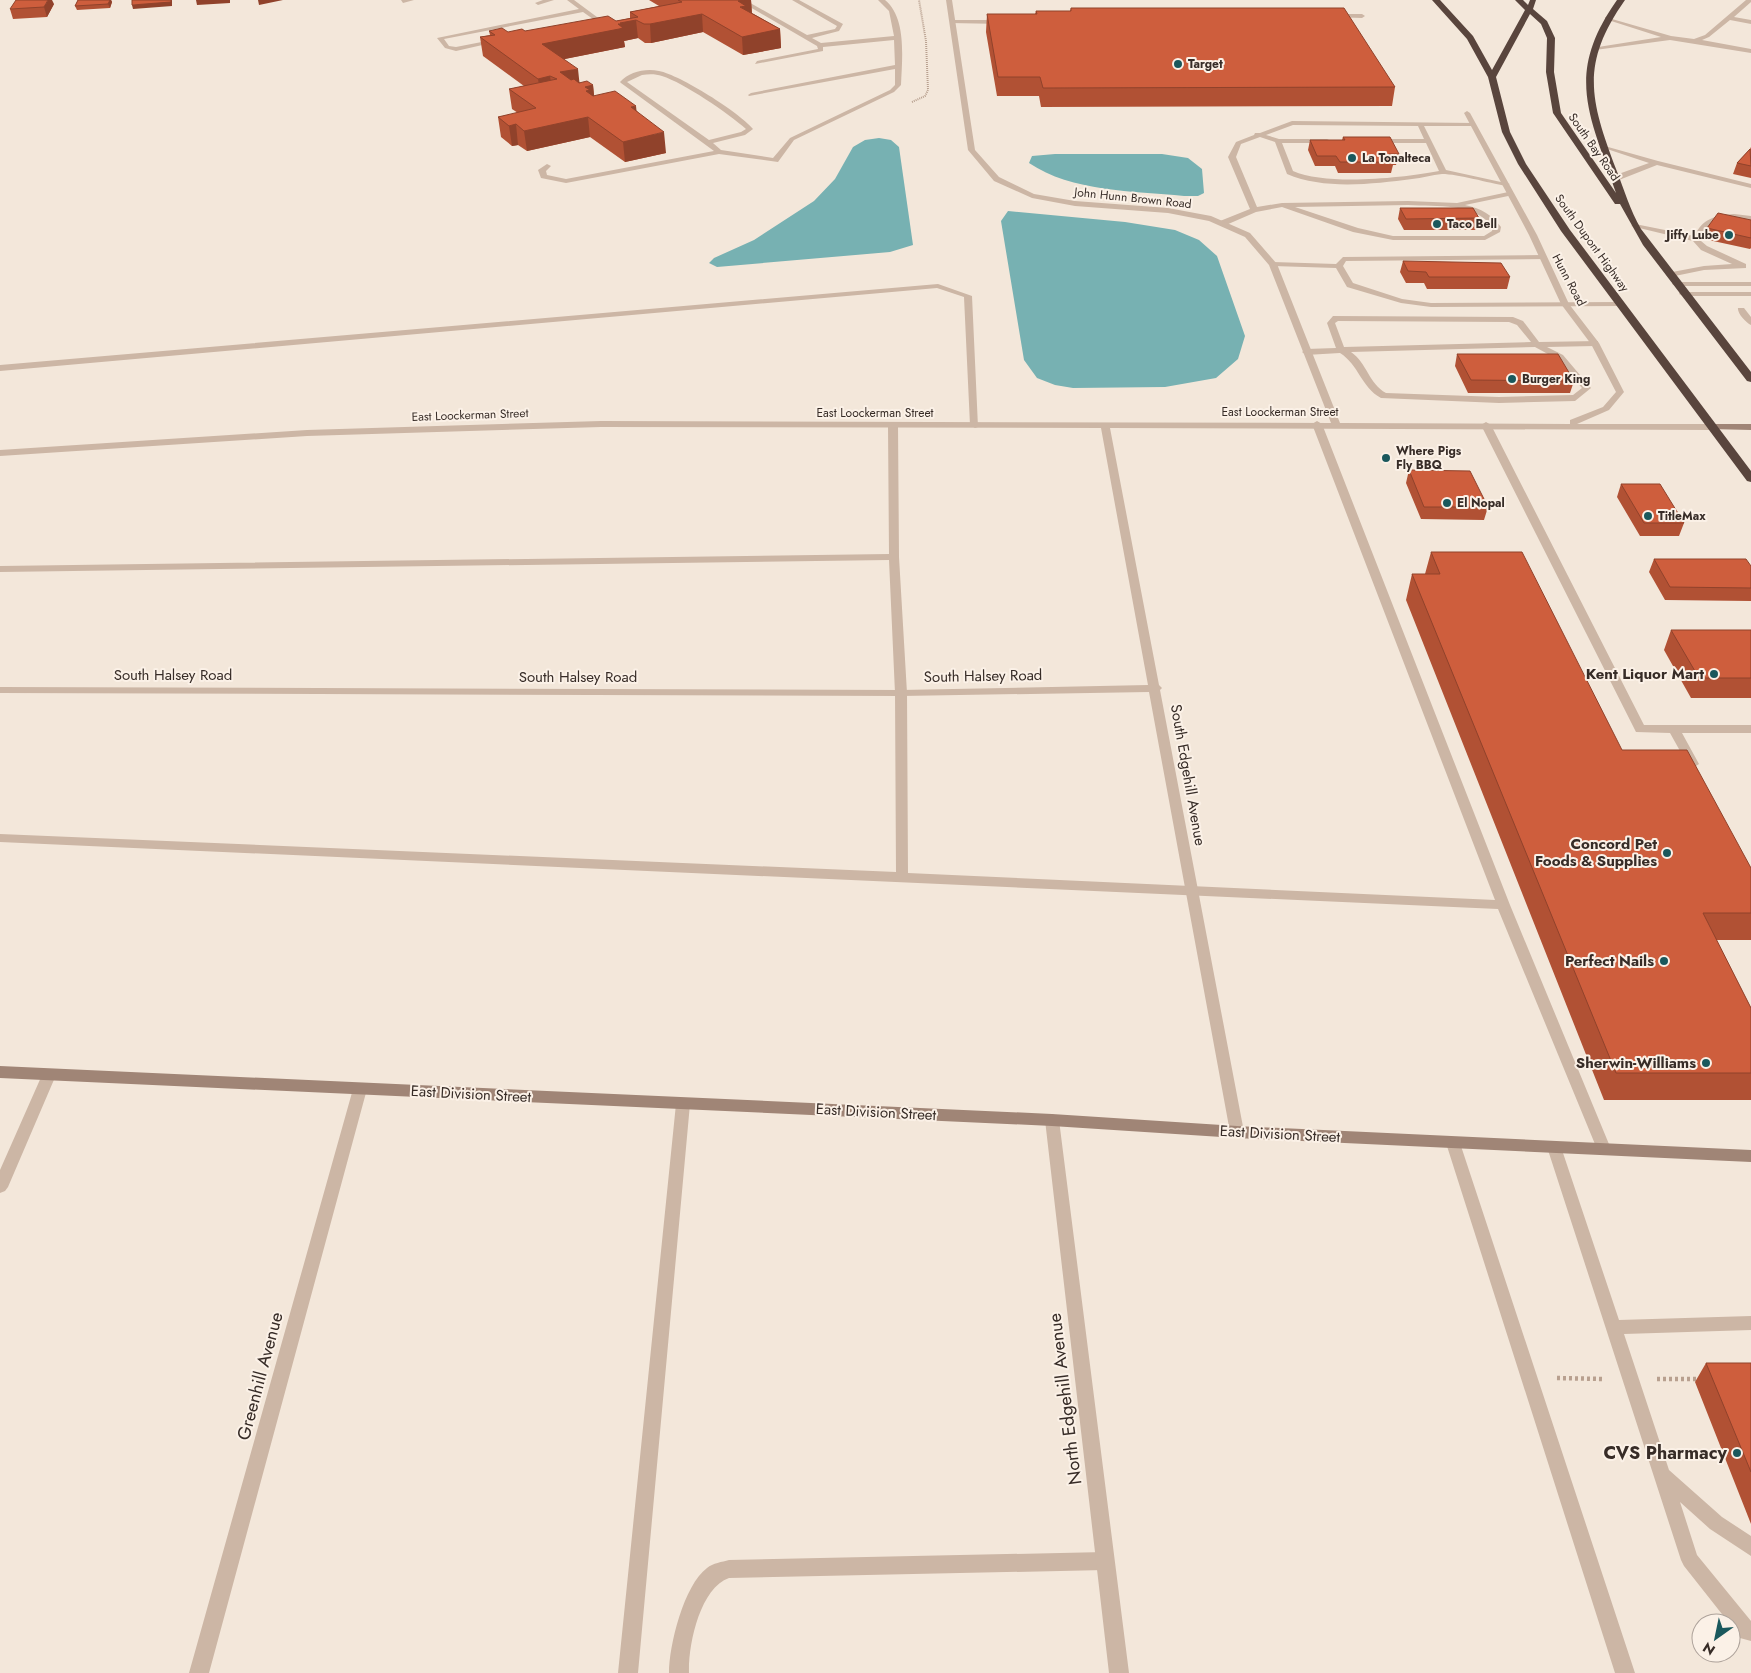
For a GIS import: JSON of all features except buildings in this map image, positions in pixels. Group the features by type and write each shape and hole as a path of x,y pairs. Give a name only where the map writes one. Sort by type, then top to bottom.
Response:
{"highway":[{"path":"1436,0 1470,38 1492,77 1513,42 1528,8 1535,0"},
{"name":"South Bay Road","path":"1519,0 1544,23 1550,38 1550,72 1557,113 1634,225"},
{"path":"1621,0 1608,18 1598,37 1588,77 1590,104 1603,146 1634,225 1684,294 1751,379"},
{"name":"South Dupont Highway","path":"1492,77 1506,132 1522,164 1566,230 1751,479"},
{"path":"1732,354 1751,366"}],"main road":[{"name":"East Loockerman Street","path":"1713,426 1751,427"},
{"name":"East Division Street","path":"0,1072 1052,1120 1237,1132 1751,1156"}],"street":[{"path":"402,1 411,0"},
{"path":"538,3 551,0"},
{"path":"570,0 598,20 574,26"},
{"path":"741,0 820,45 896,38"},
{"path":"795,0 840,25 837,30 806,37"},
{"path":"547,166 542,170 544,176 566,181 719,152 775,160 792,139 892,91 898,85 897,28 892,10 881,0"},
{"name":"John Hunn Brown Road","path":"949,0 972,150 984,171 1014,188 1062,201 1170,211 1222,223 1258,242 1273,264 1306,352 1336,424"},
{"path":"1695,41 1716,30 1750,1"},
{"path":"1740,9 1751,10"},
{"path":"505,39 456,49 448,47 440,38 583,10"},
{"path":"1326,16 1362,16"},
{"path":"1608,18 1670,38 1751,51"},
{"path":"1730,18 1751,22"},
{"path":"952,22 1009,22"},
{"path":"1595,48 1670,38"},
{"path":"757,64 821,50 820,45"},
{"path":"751,95 868,71 898,67"},
{"path":"708,142 743,134 750,129 667,74 650,72 638,74 627,77 623,82 708,142 719,152"},
{"name":"Hunn Road","path":"1467,113 1506,184 1565,304 1595,343 1620,392 1615,403 1604,412 1560,426"},
{"path":"1254,210 1232,157 1238,143 1258,134 1296,122 1473,124"},
{"path":"1420,124 1442,172"},
{"path":"1258,134 1278,141 1338,141"},
{"path":"1278,141 1290,172 1309,179 1406,179 1442,172 1506,184"},
{"path":"1367,141 1427,141"},
{"path":"1603,146 1656,163 1751,186"},
{"path":"1616,178 1656,163"},
{"path":"1455,205 1510,193"},
{"path":"1222,223 1254,210 1282,205 1408,203 1455,205 1476,210 1488,216 1497,227 1496,232 1485,238 1392,238 1356,230 1282,205"},
{"path":"1747,266 1704,248 1697,242 1697,239 1698,234 1708,221 1729,217 1751,218"},
{"path":"1634,225 1697,239"},
{"path":"1273,264 1543,257"},
{"path":"1341,262 1350,285 1401,301 1431,305 1621,304"},
{"path":"1673,279 1704,268 1747,266"},
{"path":"1673,279 1751,284"},
{"path":"0,368 938,286 968,296 975,425"},
{"path":"1684,294 1751,294"},
{"path":"1751,310 1741,310 1751,322"},
{"path":"1336,318 1510,319 1520,323 1538,346 1560,357 1587,388 1581,395 1575,398 1499,400 1384,396 1376,392 1357,361 1342,350 1338,345 1331,323 1336,318"},
{"path":"1306,352 1595,343"},
{"name":"East Loockerman Street","path":"0,453 307,433 601,424 1713,426"},
{"name":"South Edgehill Avenue","path":"1105,424 1156,688 1237,1132"},
{"path":"1316,424 1503,905 1604,1149"},
{"path":"1486,425 1640,729 1751,728"},
{"path":"893,426 894,557 902,692 902,877"},
{"path":"0,568 894,557"},
{"name":"South Halsey Road","path":"0,690 902,692 1156,688"},
{"path":"1674,729 1698,773"},
{"path":"0,838 1503,905"},
{"path":"0,1187 49,1075"},
{"name":"Greenhill Avenue","path":"200,1673 360,1089"},
{"path":"628,1673 683,1104"},
{"name":"North Edgehill Avenue","path":"1052,1120 1119,1673"},
{"path":"1453,1143 1625,1673"},
{"path":"1554,1147 1690,1560 1747,1631 1751,1632"},
{"path":"1613,1327 1751,1323"},
{"path":"1662,1475 1716,1523 1751,1547"},
{"path":"679,1673 686,1628 699,1594 713,1574 729,1569 1105,1561"}],"water":[{"path":"879,138 891,140 899,147 913,245 890,252 717,267 709,263 714,258 754,240 814,201 835,179 853,147 865,140"},
{"path":"1055,154 1162,154 1188,158 1202,169 1204,193 1198,196 1184,196 1124,191 1083,185 1046,173 1029,163 1032,156"},
{"path":"1008,211 1125,222 1175,230 1199,240 1217,256 1245,336 1238,359 1216,378 1165,387 1073,388 1055,385 1037,378 1024,360 1001,221"}],"place":[{"name":"Target","path":"1178,64"},
{"name":"La Tonalteca","path":"1352,158"},
{"name":"Taco Bell","path":"1437,224"},
{"name":"Jiffy Lube","path":"1729,235"},
{"name":"Burger King","path":"1512,379"},
{"name":"Where Pigs Fly BBQ","path":"1386,458"},
{"name":"El Nopal","path":"1447,503"},
{"name":"TitleMax","path":"1648,516"},
{"name":"Kent Liquor Mart","path":"1714,674"},
{"name":"Concord Pet Foods & Supplies","path":"1667,853"},
{"name":"Perfect Nails","path":"1664,961"},
{"name":"Sherwin-Williams","path":"1706,1063"},
{"name":"CVS Pharmacy","path":"1737,1453"}]}
